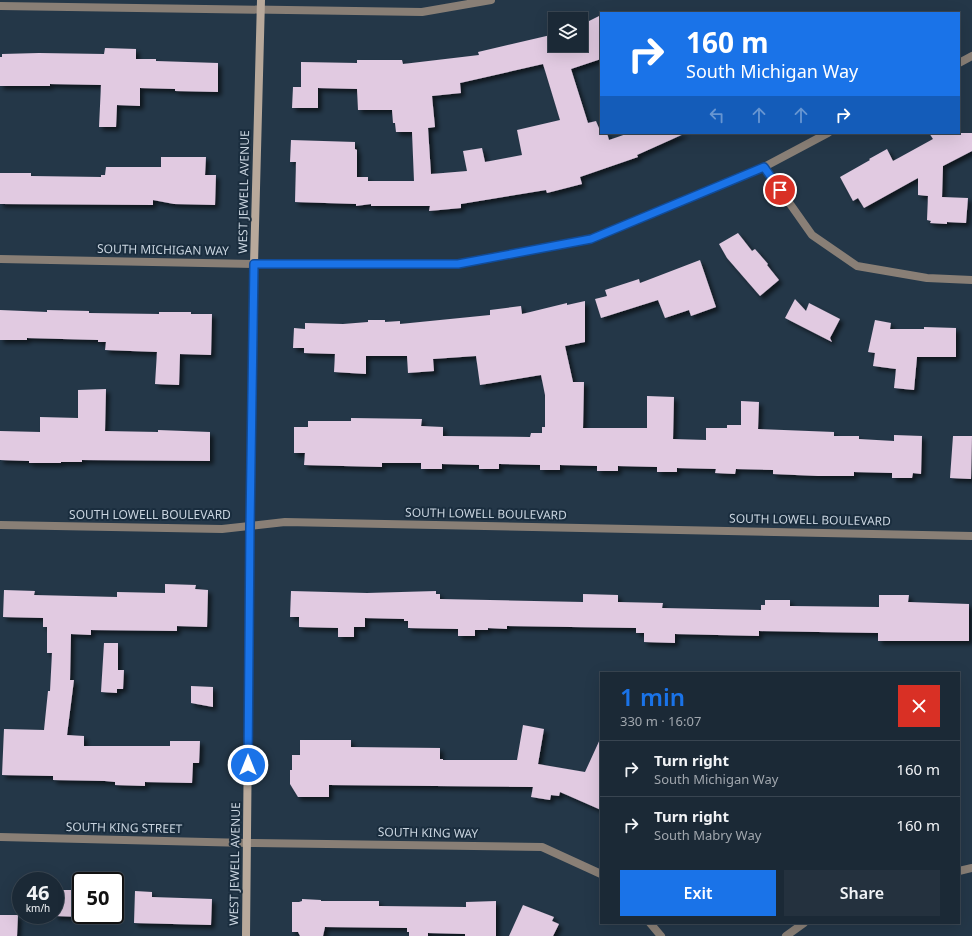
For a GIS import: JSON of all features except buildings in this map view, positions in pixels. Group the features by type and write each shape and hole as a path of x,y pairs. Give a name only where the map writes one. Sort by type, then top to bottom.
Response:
{"main road":[{"name":"WEST JEWELL AVENUE","path":"246,936 254,264 261,0"}],"street":[{"path":"0,6 422,12 491,0"},
{"path":"960,62 972,56"},
{"name":"SOUTH MICHIGAN WAY","path":"0,259 254,264 458,264 591,239 764,167 826,134"},
{"path":"764,167 812,235 857,266 927,278 972,280"},
{"name":"SOUTH LOWELL BOULEVARD","path":"0,525 222,529 285,522 972,536"},
{"name":"SOUTH KING STREET","path":"0,837 248,843"},
{"name":"SOUTH KING WAY","path":"248,843 542,847 600,874"},
{"path":"960,871 972,868"},
{"path":"651,924 661,936"},
{"path":"786,936 803,924"}],"route":[{"path":"248,765 254,264 458,264 591,239 764,167 780,190"}]}
